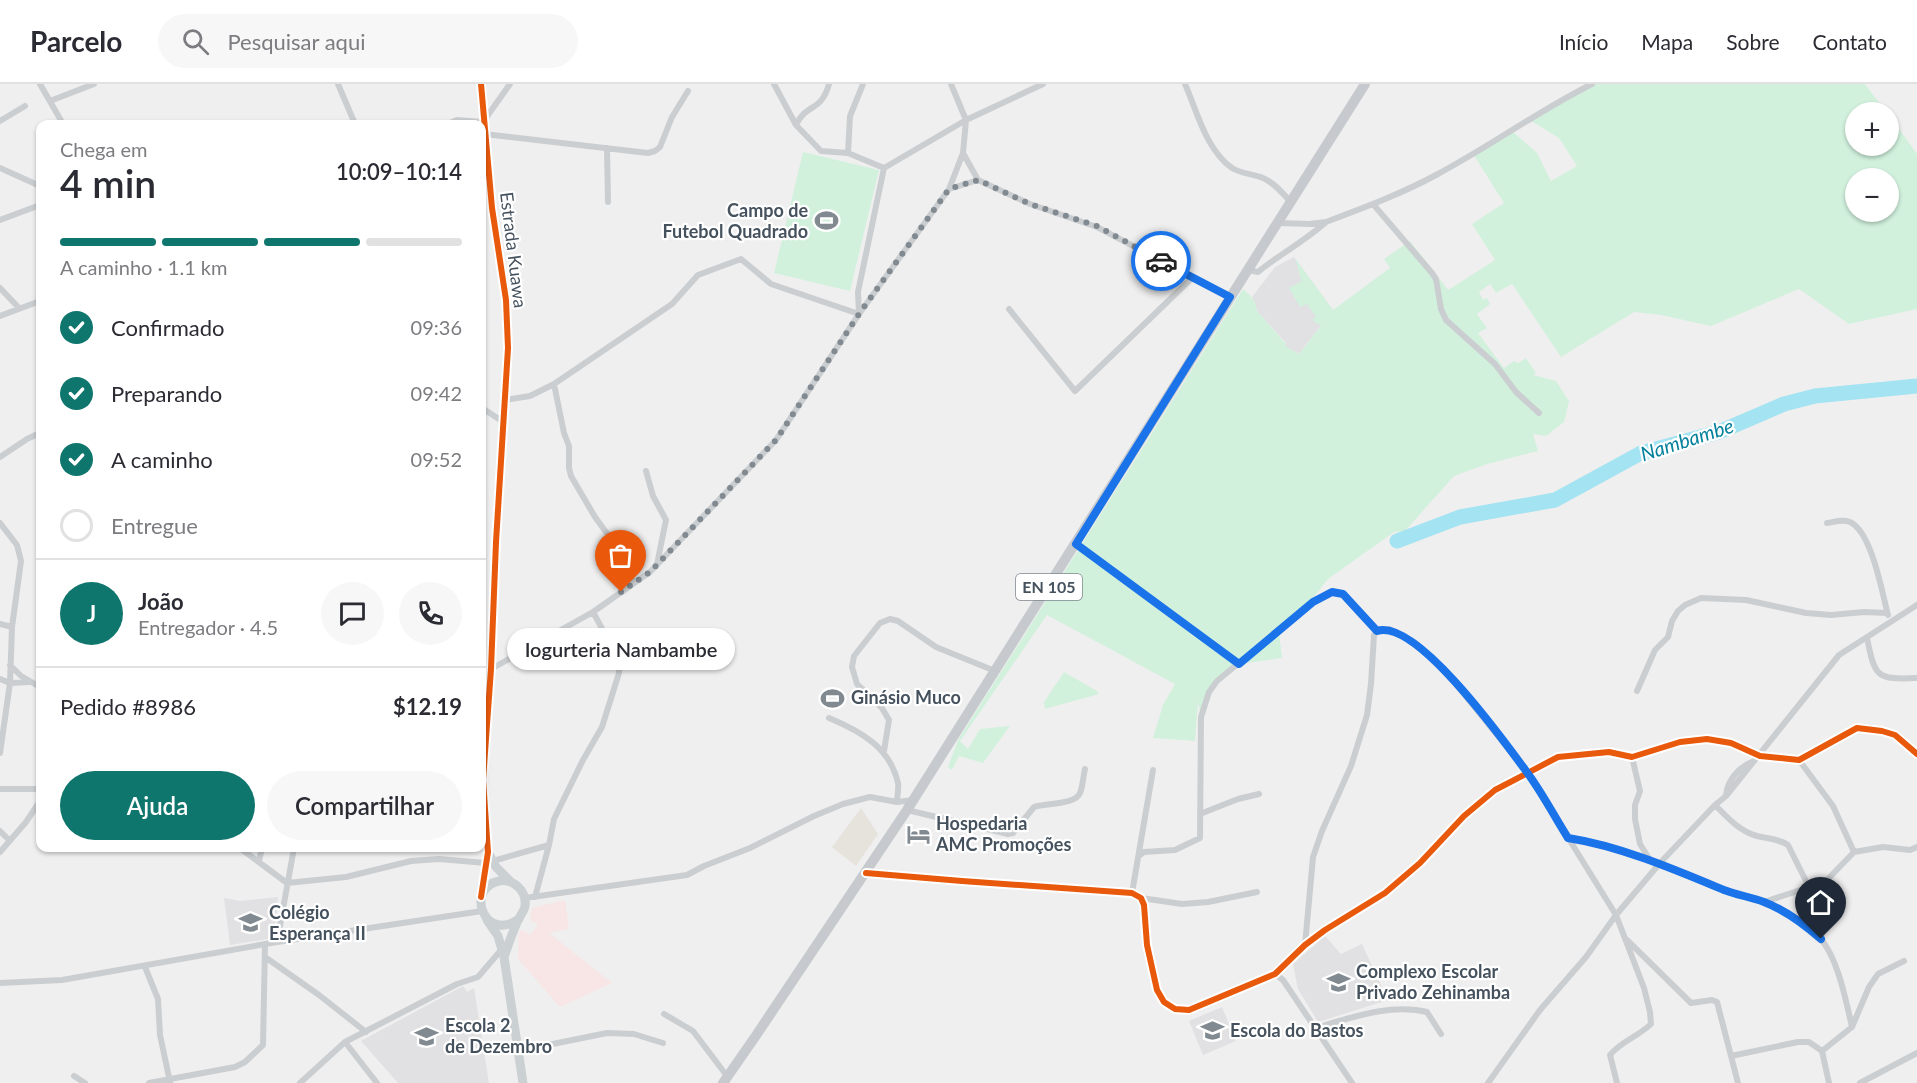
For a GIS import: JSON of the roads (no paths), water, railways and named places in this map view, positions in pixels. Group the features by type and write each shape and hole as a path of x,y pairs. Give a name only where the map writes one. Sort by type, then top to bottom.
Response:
{"main road":[{"name":"EN 105","path":"725,1080 914,800 1365,84"}],"street":[{"path":"40,84 61,120"},
{"path":"50,101 94,84"},
{"path":"338,84 353,120"},
{"name":"Estrada Kuawa","path":"481,84 483,120"},
{"path":"484,120 510,84"},
{"path":"774,84 796,125 821,151 848,153 884,168"},
{"path":"796,125 801,116 822,102 829,84"},
{"path":"848,153 850,116 862,84"},
{"path":"491,669 593,612 650,572 776,440 859,314 949,189 963,153 966,120 951,84"},
{"path":"859,314 858,292 884,168 966,120 1043,84"},
{"path":"1185,84 1210,141 1220,157 1241,173 1262,178 1274,184 1291,202"},
{"path":"1278,223 1326,222 1373,204 1436,176 1528,119 1592,84"},
{"path":"486,134 648,153 660,147 672,117 688,91"},
{"path":"0,121 25,105"},
{"path":"608,148 608,202"},
{"name":"Estrada Kuawa","path":"486,152 506,300 508,348 486,730"},
{"path":"963,153 978,180 1030,204 1097,226 1230,297"},
{"path":"0,168 36,184"},
{"path":"949,189 978,180"},
{"path":"1373,204 1432,273 1438,286 1446,320 1495,364 1516,392 1539,413"},
{"path":"0,220 36,206"},
{"path":"1248,270 1258,272 1309,237 1326,222"},
{"path":"505,400 530,396 554,384 672,303 698,274 741,259 771,284 859,314"},
{"path":"1009,309 1075,391 1192,278"},
{"path":"0,288 19,308"},
{"path":"0,316 36,302"},
{"path":"554,384 564,433 569,446 568,468 571,476 611,539 634,582"},
{"path":"486,411 502,421"},
{"path":"0,457 36,435"},
{"path":"646,471 653,496 666,520 657,565"},
{"path":"1827,523 1844,521 1851,523 1866,539 1889,621"},
{"path":"0,524 20,551 21,561 12,627 10,683 0,753"},
{"path":"1076,544 1239,664"},
{"path":"1139,856 1144,852 1176,850 1200,838 1201,717 1209,692 1217,681 1313,602 1332,592 1343,594 1377,631"},
{"path":"1637,691 1655,650 1668,637 1672,621 1678,611 1701,598 1746,600 1806,613 1831,615 1864,612 1887,613"},
{"path":"1488,1083 1540,1010 1586,957 1616,915 1660,863 1726,795 1730,780 1744,765 1758,758 1839,655 1917,605"},
{"path":"535,897 554,819 583,760 603,727 619,673 618,658 593,612"},
{"path":"884,751 889,720 882,708 857,684 852,668 854,656 880,623 890,619 898,621 936,647 995,671"},
{"path":"0,624 12,627"},
{"path":"1305,945 1313,857 1351,766 1367,714 1374,635 1377,631 1389,629 1417,644 1447,673 1528,773 1616,915 1644,988 1651,1024 1641,1034 1610,1055 1617,1083"},
{"path":"1867,638 1873,664 1882,676 1891,679 1917,678"},
{"path":"10,665 36,685"},
{"path":"0,679 10,683 30,682"},
{"path":"829,718 858,730 884,751 898,783 897,802"},
{"path":"1141,898 1144,905 1151,969 1157,990 1164,1002 1174,1009 1189,1010 1275,974 1324,930 1385,893 1420,863 1464,816 1495,790 1558,758 1609,752 1632,758 1680,742 1707,740 1731,743 1758,758 1799,760 1857,728 1895,735 1917,754"},
{"path":"1632,758 1640,791 1634,812 1640,844 1638,857"},
{"path":"1799,760 1833,806 1854,852"},
{"path":"907,810 1008,834 1013,833 1034,807 1077,798 1085,769"},
{"path":"1132,893 1153,770"},
{"path":"0,789 36,789"},
{"path":"1200,814 1233,800 1259,794"},
{"path":"525,898 687,875 843,804 870,797 897,802 914,800"},
{"path":"1714,805 1746,832 1779,839 1788,845 1823,915 1821,939"},
{"path":"0,852 36,807"},
{"name":"Estrada Kuawa","path":"481,897 489,862 486,828"},
{"path":"0,831 9,840"},
{"path":"1568,838 1585,840 1660,863 1734,894 1764,902 1802,922 1821,939 1836,968 1852,1028"},
{"path":"1640,844 1650,860"},
{"path":"246,852 287,884 346,876 411,861 439,859 489,862 549,845"},
{"path":"1764,902 1825,882 1854,852 1883,847 1910,850 1917,847"},
{"path":"259,861 261,852"},
{"path":"277,942 293,852"},
{"path":"300,1083 345,1042 457,984 478,977 503,953 525,906 525,898 517,886 489,862"},
{"path":"866,873 1132,893 1141,898 1182,904 1208,902 1257,892"},
{"path":"511,882 496,882 490,885 481,897 484,914 498,936 503,953 523,1083"},
{"path":"0,983 62,980 277,942 484,914 498,925 513,923 519,919"},
{"path":"1626,939 1691,1003 1712,1000 1717,1002 1738,1083"},
{"path":"149,1083 170,1082 235,1067 245,1062 263,1045 265,944"},
{"path":"265,957 366,1032"},
{"path":"1822,1051 1852,1028 1869,987 1878,974 1904,961"},
{"path":"145,967 158,999 160,1035 170,1082"},
{"path":"1275,974 1283,980 1352,1083"},
{"path":"1315,1028 1360,1015 1415,1009 1427,1012 1441,1034"},
{"path":"664,1014 693,1031 725,1080"},
{"path":"518,1051 607,1033 634,1034 663,1043"},
{"path":"345,1042 377,1083"},
{"path":"1731,1056 1798,1042 1809,1042 1822,1051 1829,1083"},
{"path":"1860,1083 1917,1053"},
{"path":"1876,1074 1878,1083"},
{"path":"74,1076 85,1083"}],"waterway":[{"name":"Nambambe","path":"1397,541 1460,517 1555,500 1641,453 1719,432 1784,404 1815,396 1917,386"}],"place":[{"name":"Campo de Futebol Quadrado","path":"826,221"},
{"name":"Iogurteria Nambambe","path":"621,592"},
{"name":"Ginásio Muco","path":"833,698"},
{"name":"Hospedaria AMC Promoções","path":"918,834"},
{"name":"Colégio Esperança II","path":"251,923"},
{"name":"Complexo Escolar Privado Zehinamba","path":"1338,982"},
{"name":"Escola do Bastos","path":"1212,1031"},
{"name":"Escola 2 de Dezembro","path":"427,1036"}]}
